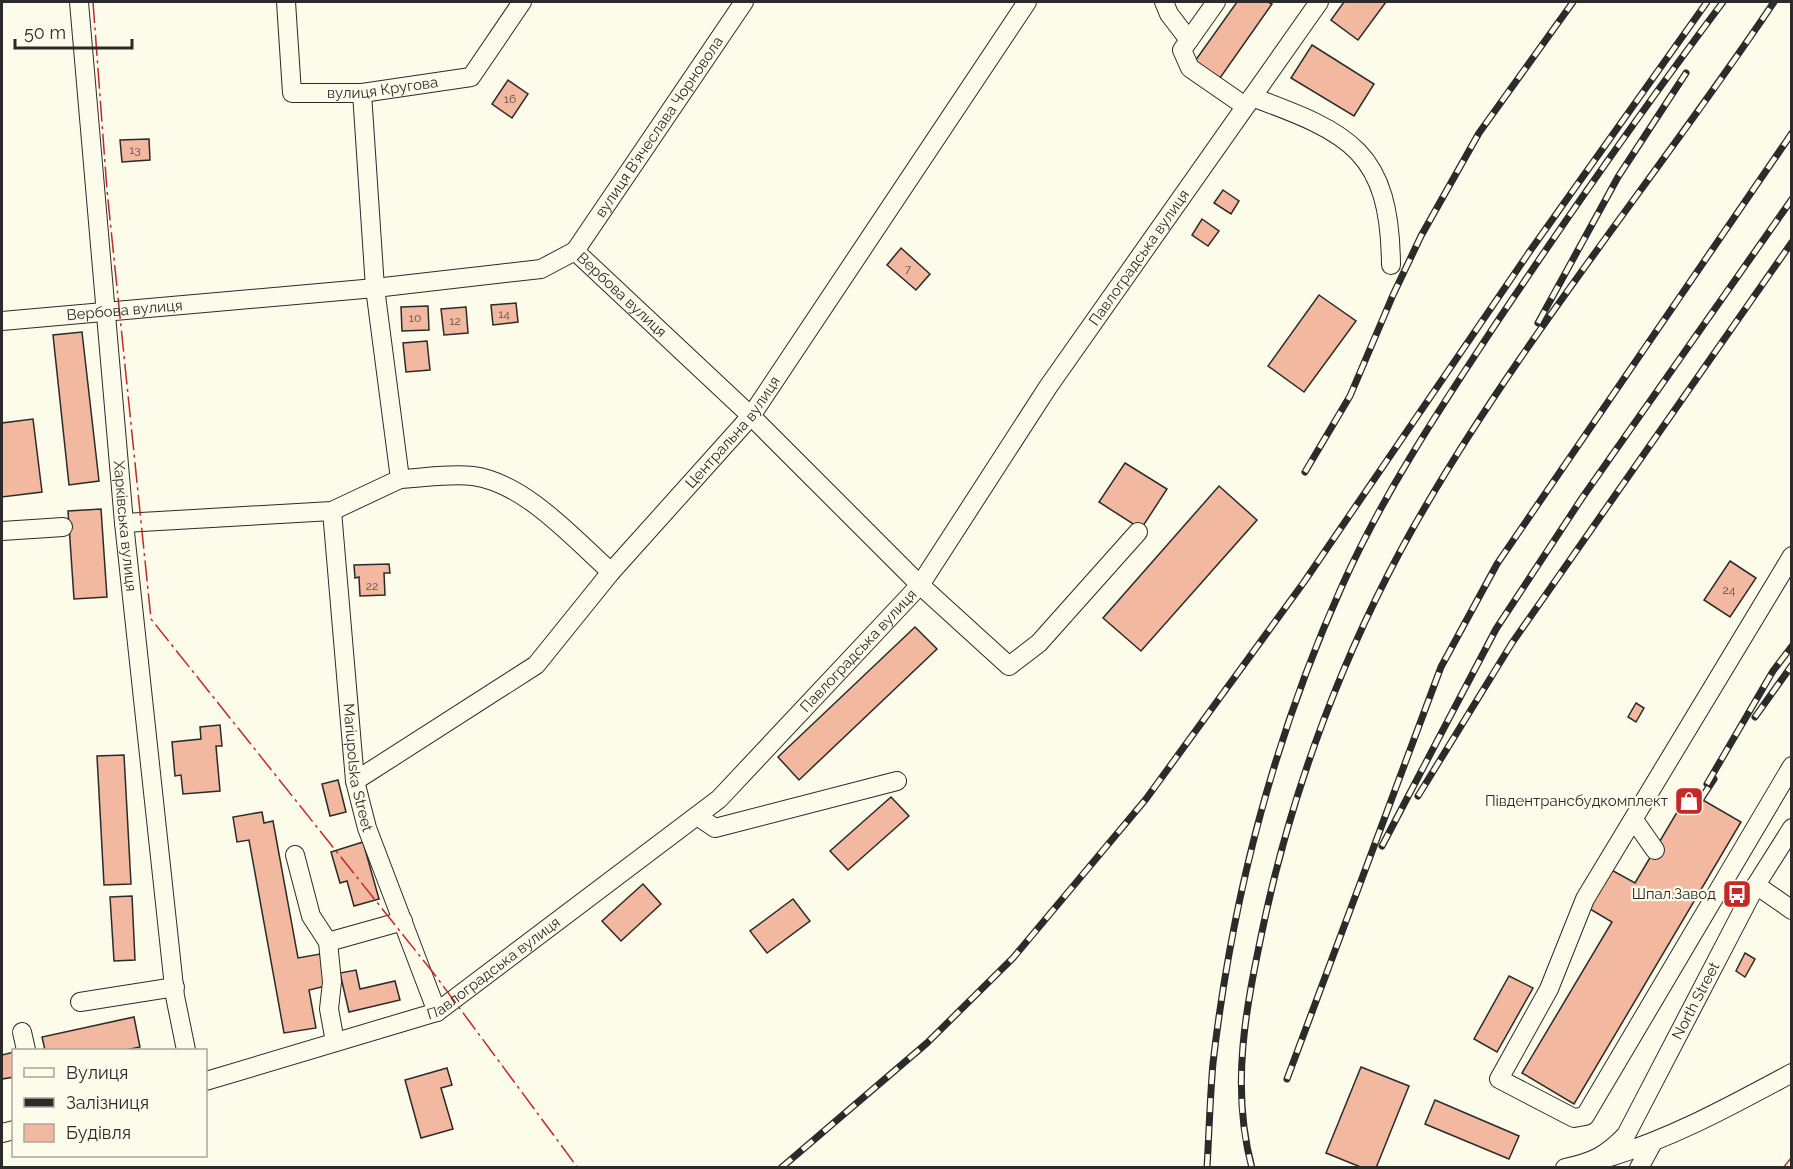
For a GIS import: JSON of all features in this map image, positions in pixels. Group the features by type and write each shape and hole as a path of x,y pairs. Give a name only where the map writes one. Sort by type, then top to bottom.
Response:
{"street":[{"name":"Харківська вулиця","path":"79,2 124,523 175,987 186,1049"},
{"name":"вулиця Кругова","path":"286,2 292,93 362,93 471,77 522,2"},
{"name":"вулиця В'ячеслава Чорновола","path":"574,250 744,2"},
{"name":"Центральна вулиця","path":"356,781 536,665 611,572 751,417 1027,2"},
{"path":"1164,2 1169,14 1189,40"},
{"path":"1216,2 1182,50 1190,68 1249,102 1314,120 1348,140 1379,181 1390,230 1391,265"},
{"name":"Павлоградська вулиця","path":"207,1081 437,1012 719,799 920,585 1048,387 1319,2"},
{"path":"362,93 375,288 400,479"},
{"name":"Вербова вулиця","path":"2,321 375,288 542,269 574,250 751,417 920,585 1009,666 1039,643 1137,532"},
{"path":"124,523 332,511 400,479 473,476 500,483 524,496 611,572"},
{"name":"Mariupolska Street","path":"332,511 356,781 367,828 437,1012"},
{"path":"2,531 63,527"},
{"path":"1791,556 1586,898 1549,989 1499,1079 1574,1118 1585,1116 1791,766"},
{"path":"697,816 715,828 897,781"},
{"path":"1634,820 1655,850"},
{"name":"North Street","path":"1591,1163 1613,1149 1626,1135 1756,885 1791,828"},
{"path":"295,855 311,916 328,942 332,982 329,1009 335,1042"},
{"path":"1756,885 1791,910"},
{"path":"328,942 403,921"},
{"path":"80,1002 175,987"},
{"path":"22,1032 26,1049"},
{"path":"1566,1167 1591,1163 1652,1144 1694,1126 1791,1073"},
{"path":"1639,1167 1652,1144"}],"building":[{"path":"1237,2 1272,4 1220,78 1195,61"},
{"path":"1344,2 1386,2 1358,40 1331,20"},
{"path":"1312,45 1374,84 1354,116 1291,78"},
{"path":"508,80 528,94 512,118 492,104"},
{"path":"149,139 150,160 122,162 120,140"},
{"path":"1223,190 1239,201 1231,214 1214,203"},
{"path":"1202,219 1219,231 1208,246 1192,235"},
{"path":"901,248 930,274 916,290 887,265"},
{"path":"1319,295 1356,321 1304,392 1268,366"},
{"path":"516,303 518,322 493,325 491,305"},
{"path":"428,306 429,330 402,331 401,307"},
{"path":"466,307 468,333 444,335 441,309"},
{"path":"82,332 99,481 69,485 53,335"},
{"path":"427,341 430,370 406,372 403,343"},
{"path":"33,419 42,492 2,497 2,423"},
{"path":"1125,463 1167,489 1141,529 1099,502"},
{"path":"1219,486 1257,520 1141,651 1103,618"},
{"path":"101,509 107,597 74,599 68,511"},
{"path":"1730,561 1756,578 1730,617 1704,600"},
{"path":"389,564 390,573 384,573 385,595 360,596 359,577 355,578 354,565"},
{"path":"915,627 937,649 799,780 778,757"},
{"path":"1636,703 1644,708 1636,722 1628,717"},
{"path":"220,725 222,746 216,746 220,791 183,794 181,775 175,776 172,742 201,739 200,727"},
{"path":"124,755 131,884 104,885 97,756"},
{"path":"338,780 346,812 330,816 322,784"},
{"path":"1689,792 1741,822 1574,1104 1522,1073 1612,922 1585,906 1608,868 1635,883"},
{"path":"891,797 909,816 848,870 830,851"},
{"path":"262,812 264,823 273,821 298,958 320,954 326,986 309,990 316,1028 284,1033 249,840 237,842 233,817"},
{"path":"363,842 379,899 354,906 347,881 340,883 331,852"},
{"path":"643,884 661,904 621,941 602,921"},
{"path":"132,896 135,960 114,961 110,897"},
{"path":"793,899 810,921 767,953 750,931"},
{"path":"1745,953 1755,959 1745,977 1736,971"},
{"path":"356,970 360,989 395,981 400,1000 349,1012 340,973"},
{"path":"1509,976 1533,988 1497,1052 1474,1039"},
{"path":"134,1017 140,1047 131,1049 45,1049 42,1037"},
{"path":"12,1052 12,1077 2,1079 2,1055"},
{"path":"1361,1067 1409,1086 1376,1168 1363,1168 1326,1153"},
{"path":"447,1068 452,1085 441,1088 453,1129 421,1138 405,1080"},
{"path":"1435,1100 1519,1136 1509,1159 1425,1124"}],"railway":[{"path":"1305,472 1350,396 1421,236 1479,133 1573,2"},
{"path":"781,1168 927,1043 1013,958 1146,799 1304,582 1530,251 1707,2"},
{"path":"1207,1168 1213,1063 1221,1002 1244,880 1276,760 1296,701 1342,586 1376,517 1455,386 1580,200 1723,2"},
{"path":"1252,1168 1245,1137 1241,1077 1251,987 1275,875 1289,824 1323,722 1343,672 1388,575 1413,528 1497,393 1774,2"},
{"path":"1538,323 1618,177 1686,73"},
{"path":"1287,1079 1441,667 1497,564 1792,133"},
{"path":"1382,846 1496,629 1582,498 1792,199"},
{"path":"1418,796 1512,643 1792,242"},
{"path":"1707,784 1773,671 1792,646"},
{"path":"1755,717 1792,665"},
{"path":"1701,799 1714,779"}],"power":[{"path":"93,2 107,190 151,619 435,975 578,1168"},
{"path":"1783,1168 1792,1157"}],"place":[{"name":"Південтрансбудкомплект","path":"1689,801"},
{"name":"Шпал.Завод","path":"1737,894"}]}
